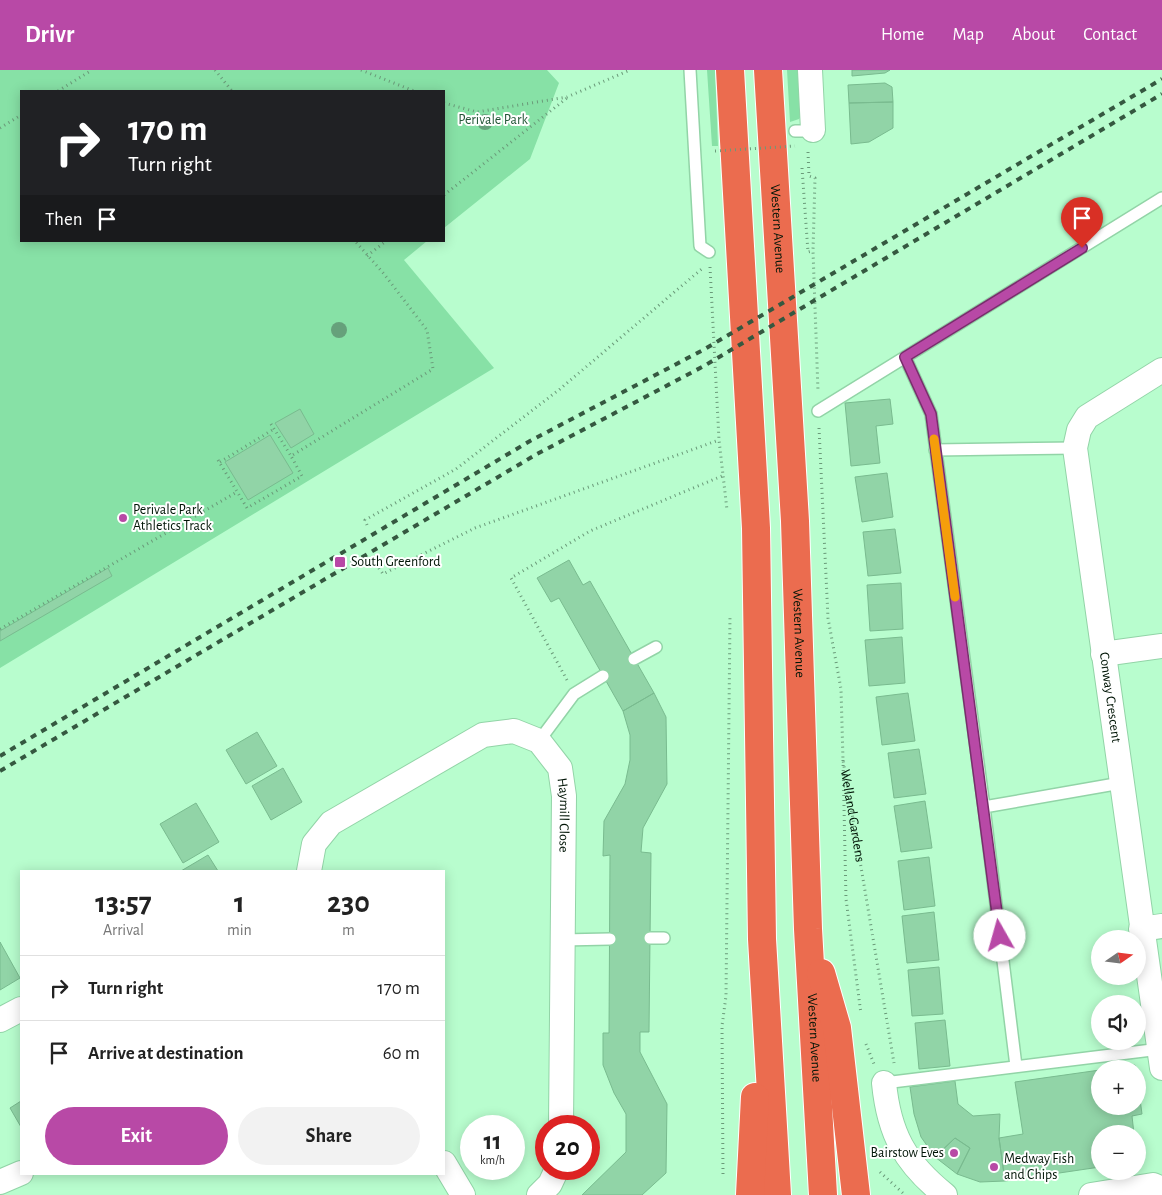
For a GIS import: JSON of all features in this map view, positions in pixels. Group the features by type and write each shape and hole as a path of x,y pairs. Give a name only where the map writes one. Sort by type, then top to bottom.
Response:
{"highway":[{"path":"730,70 756,528 762,939 776,1195"},
{"name":"Western Avenue","path":"768,70 795,521 808,928 823,1195"},
{"path":"808,928 837,1028 856,1195"},
{"path":"750,1195 762,939"}],"street":[{"path":"809,136 810,70"},
{"name":"Conway Crescent","path":"1161,1058 1151,928 1121,783 1075,448 1078,430 1087,417 1162,370"},
{"path":"1103,654 1162,646"},
{"path":"309,870 314,844 331,823 483,735 514,731 539,741"},
{"name":"Haymill Close","path":"539,741 560,768 564,796 560,1115"},
{"path":"0,1020 20,1010"},
{"path":"884,1084 886,1106 894,1133 909,1160 924,1178 945,1195"},
{"path":"445,1165 462,1195"},
{"path":"0,1182 20,1173"},
{"path":"539,1195 552,1180"},
{"path":"1092,1195 1153,1185 1162,1189"}],"lane":[{"path":"690,70 700,246 709,257"},
{"path":"818,411 1162,198"},
{"path":"905,357 931,414 984,807 1016,1066"},
{"path":"935,450 1075,448"},
{"path":"634,659 656,647"},
{"path":"539,741 574,694 603,676"},
{"path":"984,807 1121,783"},
{"path":"650,938 664,938"},
{"path":"562,940 610,939"},
{"path":"884,1084 1016,1066 1161,1058"}],"path":[{"path":"60,90 92,70"},
{"path":"215,70 231,90"},
{"path":"361,70 411,90"},
{"path":"445,103 478,112 567,97 630,70"},
{"path":"445,194 567,97"},
{"path":"0,128 20,115"},
{"path":"801,164 808,252 813,251 815,178 809,176 809,136"},
{"path":"716,152 795,146"},
{"path":"291,456 433,369 427,330 384,274 356,242"},
{"path":"367,256 385,242"},
{"name":"Welland Gardens","path":"813,251 818,411 828,618 840,688 843,760 895,1069 884,1084"},
{"path":"709,257 719,440 722,476 729,519"},
{"path":"367,525 365,520 456,469 560,389 709,257"},
{"path":"272,424 302,476 247,508 219,461 274,428"},
{"path":"376,564 383,574 475,528 719,440"},
{"path":"574,694 511,578 590,531 722,476"},
{"path":"0,629 238,492"},
{"path":"724,1178 722,1026 727,986 730,615"},
{"path":"843,760 846,899 863,1024"},
{"path":"866,1043 884,1084"},
{"path":"880,1174 905,1195"}],"green space":[{"name":"Perivale Park Athletics Track","path":"0,70 547,70 559,83 530,159 445,227 445,90 20,90 20,242 426,242 404,260 494,368 0,668"},
{"path":"707,70 715,70 718,146 712,146"},
{"path":"787,70 801,70 803,113 799,119 790,122"}],"building":[{"path":"852,70 890,70 885,73 852,76"},
{"path":"885,83 892,87 893,102 849,103 848,85"},
{"path":"893,102 893,128 869,142 851,144 849,103"},
{"path":"890,399 893,424 876,426 880,463 851,466 845,403"},
{"path":"300,409 314,434 291,448 275,423"},
{"path":"270,435 293,473 248,500 225,462"},
{"path":"887,473 893,517 862,522 855,477"},
{"path":"895,529 901,573 868,576 863,532"},
{"path":"569,560 583,585 590,581 654,693 623,711 559,598 551,602 537,578"},
{"path":"108,568 112,576 0,641 0,631"},
{"path":"901,583 903,629 870,631 867,585"},
{"path":"902,637 905,683 869,686 865,640"},
{"path":"654,693 666,717 667,784 643,828 641,852 651,853 649,1032 640,1032 640,1052 667,1104 666,1173 642,1195 582,1195 597,1180 600,1180 600,1177 626,1152 626,1114 614,1093 603,1065 603,1033 609,1033 610,855 603,856 604,821 625,784 630,760 630,735 623,711"},
{"path":"908,693 915,741 882,745 876,697"},
{"path":"257,732 277,766 246,784 226,750"},
{"path":"919,749 926,794 894,798 888,753"},
{"path":"283,768 302,802 271,820 252,786"},
{"path":"925,801 932,848 901,852 894,806"},
{"path":"196,803 219,842 183,863 160,824"},
{"path":"208,855 217,870 183,870"},
{"path":"929,857 935,906 904,910 898,861"},
{"path":"934,912 939,960 907,963 902,916"},
{"path":"0,942 20,978 0,990"},
{"path":"939,967 943,1014 912,1016 908,970"},
{"path":"945,1020 950,1066 919,1069 915,1023"},
{"path":"1091,1071 1091,1115 1137,1115 1132,1116 1133,1125 1091,1125 1091,1168 1005,1181 999,1138 1023,1134 1015,1082"},
{"path":"955,1081 958,1104 973,1116 1000,1114 999,1138 1005,1181 980,1182 957,1174 970,1148 955,1138 935,1157 921,1137 914,1114 910,1087"},
{"path":"20,1102 20,1125 10,1108"},
{"name":"Bairstow Eves","path":"955,1138 970,1148 957,1174 935,1157"}],"railway":[{"path":"0,756 530,441 703,350 1162,79"},
{"path":"0,771 537,454 704,366 1162,94"}],"slow traffic":[{"path":"934,439 955,597"}],"place":[{"name":"Perivale Park Athletics Track","path":"123,518"},
{"name":"South Greenford","path":"340,562"},
{"name":"Bairstow Eves","path":"954,1153"},
{"name":"Medway Fish and Chips","path":"994,1167"}],"route":[{"path":"1000,936 931,414 905,357 1082,248"}],"park label":[{"name":"Perivale Park","path":"493,120"}]}
